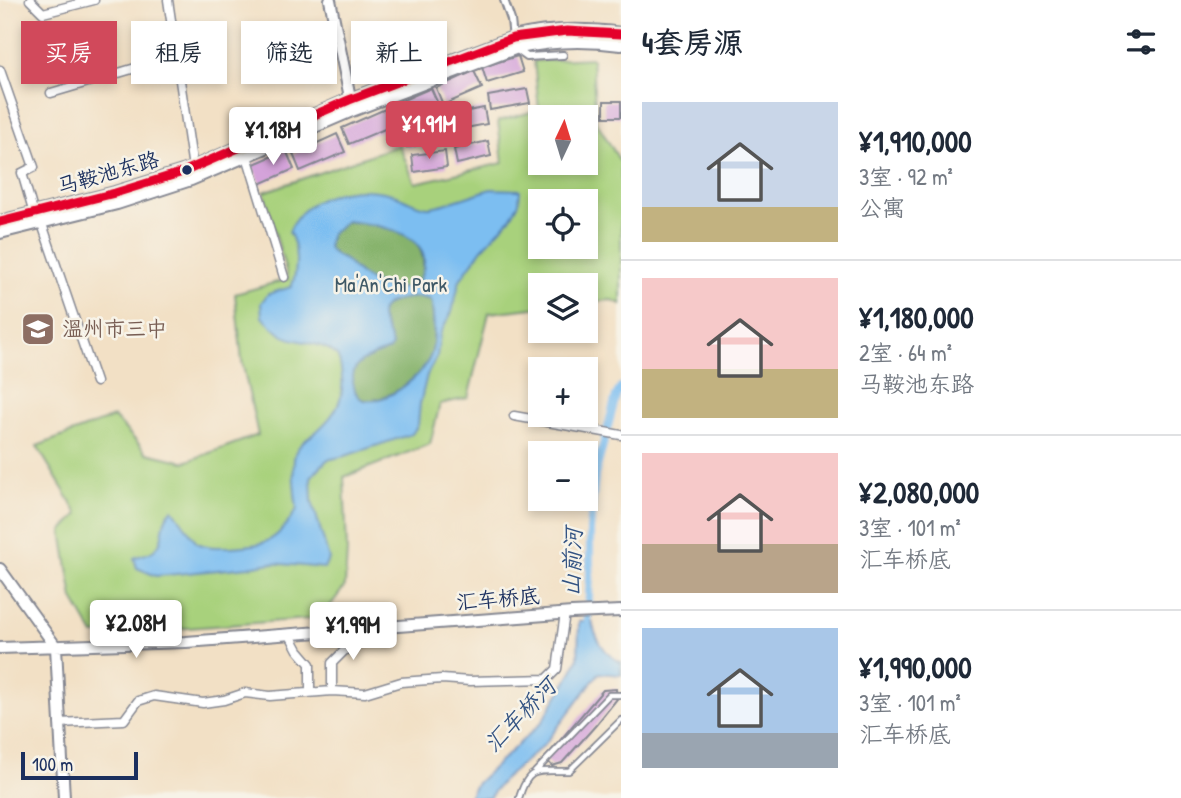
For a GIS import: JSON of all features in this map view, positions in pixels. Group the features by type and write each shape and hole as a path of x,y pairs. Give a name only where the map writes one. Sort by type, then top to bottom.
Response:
{"main road":[{"name":"马鞍池东路","path":"0,232 193,168 540,31 593,30 621,34"},
{"name":"马鞍池东路","path":"514,43 593,40 621,44"},
{"name":"马鞍池东路","path":"0,222 37,218 117,202 179,183 247,156 351,105"}],"street":[{"path":"30,0 43,13 94,0"},
{"path":"168,0 171,21"},
{"path":"330,0 351,105"},
{"path":"504,0 511,20 514,43 527,57 563,55"},
{"path":"0,70 34,167 22,173 96,382"},
{"path":"51,93 131,70"},
{"path":"181,84 193,168"},
{"path":"247,156 284,277"},
{"path":"514,416 617,435"},
{"path":"0,569 56,647 64,798"},
{"name":"汇车桥底","path":"0,648 186,642 621,611"},
{"path":"59,723 124,719 138,701 154,696 203,703 245,693 270,696 332,691 365,693 401,681 547,680 557,669 569,613"},
{"path":"332,691 332,663 345,650 349,630"},
{"path":"290,635 310,664 310,692"}],"lane":[{"path":"519,798 524,779 535,772 609,695 621,695"},
{"path":"535,772 569,772 621,720"}],"green space":[{"name":"Ma'An'Chi Park","path":"592,58 595,105 538,105 534,61"},
{"name":"Ma'An'Chi Park","path":"528,113 528,175 598,175 598,124 621,163 621,304 612,300 598,301 598,273 528,273 528,308 489,313 468,398 440,404 430,444 344,477 347,550 345,586 321,618 94,635 73,599 62,531 78,514 37,446 114,417 147,453 185,462 258,435 242,361 235,294 288,279 264,192 399,145 415,183 503,163 498,121"},
{"path":"347,221 391,228 411,237 418,245 423,260 423,271 416,286 399,288 375,283 332,253 328,248 330,235"},
{"path":"418,297 429,299 432,303 434,340 428,361 414,378 394,392 374,400 362,399 354,388 353,379 357,366 392,346 383,324 382,310 391,302"}],"water":[{"path":"491,189 520,190 519,203 510,219 482,249 460,280 452,312 440,334 437,356 427,375 418,425 412,434 327,460 311,477 312,501 329,559 324,568 271,563 156,576 137,568 134,558 153,551 159,545 166,519 173,509 197,543 222,547 253,545 270,540 283,529 297,509 294,488 296,451 335,410 341,395 342,377 339,361 332,351 282,335 262,317 261,303 268,294 291,287 296,267 289,232 306,208 319,200 347,191 377,191 428,207","holes":["346,221 392,230 417,244 423,255 423,269 416,286 399,289 375,283 332,253 328,248 330,235","418,297 429,299 432,303 434,340 428,361 405,386 384,397 362,399 354,388 353,379 357,366 392,346 383,324 382,310 391,302"]},
{"path":"579,621 592,621 602,645 610,655 621,662 621,675 599,673 544,745 502,781 489,798 468,798 477,783 541,723 578,659"}],"building":[{"path":"518,56 523,72 487,83 482,67"},
{"path":"474,71 482,88 443,105 436,88"},
{"path":"431,88 438,104 399,121 392,105"},
{"path":"527,89 530,103 490,110 488,96"},
{"path":"604,101 621,101 621,117 604,117"},
{"path":"484,108 487,124 450,131 447,115"},
{"path":"385,109 392,126 349,144 342,128"},
{"path":"440,126 443,140 407,147 404,133"},
{"path":"337,134 345,152 300,171 293,154"},
{"path":"488,141 491,156 457,164 454,149"},
{"path":"286,150 294,169 260,184 252,165"},
{"path":"445,151 447,167 414,172 412,155"},
{"path":"616,689 617,699 596,725 562,763 552,766 545,758 603,690"}],"waterway":[{"name":"山前河","path":"587,631 590,530 595,475 616,396 621,387"}],"transit line":[{"path":"0,222 115,193 183,172 349,100 513,38 567,31 621,34"}],"place":[{"name":"温州市三中","path":"38,329"}],"water label":[{"name":"汇车桥河","path":"520,715"}]}
